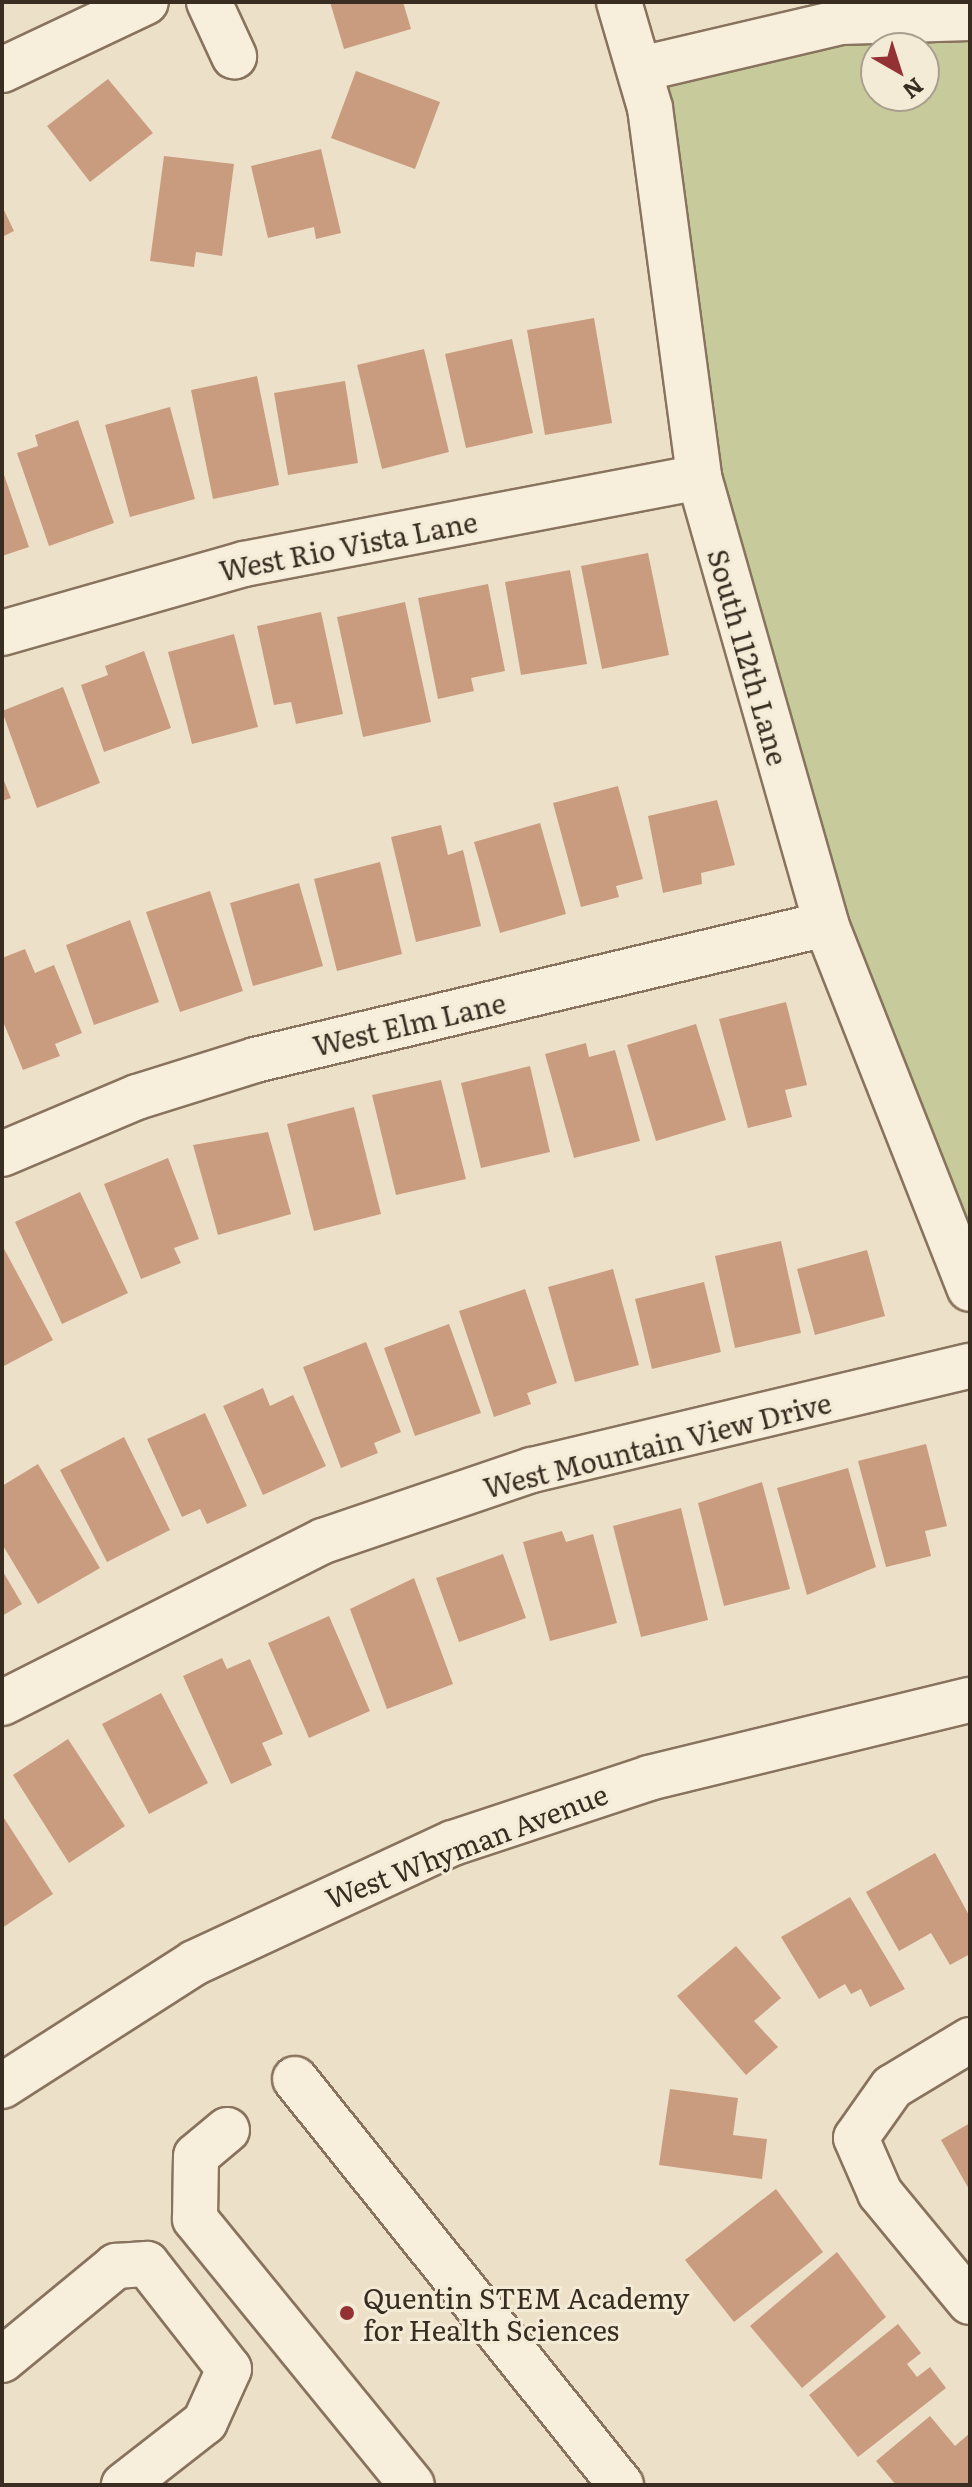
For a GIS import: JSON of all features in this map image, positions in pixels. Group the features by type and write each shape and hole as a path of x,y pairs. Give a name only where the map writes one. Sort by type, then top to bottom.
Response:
{"street":[{"path":"2,70 146,2"},
{"path":"209,2 234,56"},
{"name":"South 112th Lane","path":"619,2 641,69 699,477 826,924 970,1289"},
{"path":"641,69 841,22 970,18"},
{"name":"West Rio Vista Lane","path":"2,633 244,564 699,477"},
{"name":"West Elm Lane","path":"2,1154 137,1097 255,1060 826,924"},
{"name":"West Mountain View Drive","path":"2,1703 323,1541 532,1470 970,1366"},
{"name":"West Whyman Avenue","path":"2,2086 194,1963 441,1848 649,1778 970,1700"},
{"path":"970,2040 892,2087 856,2138 880,2193 970,2302"},
{"path":"295,2079 621,2485"},
{"path":"227,2130 196,2156 195,2219 412,2485"},
{"path":"2,2360 116,2266 147,2264 229,2369 205,2422 124,2485"}],"green space":[{"path":"970,18 970,1289 699,477 641,69 860,35 860,112 940,112 940,32 880,32"}],"building":[{"path":"330,2 403,2 411,29 344,49"},
{"path":"356,71 440,102 415,169 331,138"},
{"path":"108,79 153,133 90,182 47,126"},
{"path":"321,149 341,233 316,239 314,227 268,238 251,166"},
{"path":"164,156 234,164 222,256 196,252 194,267 150,261"},
{"path":"2,206 14,231 2,237"},
{"path":"594,318 612,423 545,435 527,330"},
{"path":"512,339 533,433 466,448 445,354"},
{"path":"424,349 449,452 382,469 357,365"},
{"path":"257,376 279,485 213,499 191,390"},
{"path":"345,381 358,463 288,475 274,393"},
{"path":"170,407 195,499 130,517 105,425"},
{"path":"78,420 114,523 49,546 17,453 38,446 35,435"},
{"path":"2,469 29,547 2,556"},
{"path":"648,553 669,655 602,669 581,566"},
{"path":"570,570 587,664 521,675 505,582"},
{"path":"488,584 505,671 471,678 474,691 438,699 418,598"},
{"path":"405,602 431,722 363,737 337,617"},
{"path":"321,612 343,714 296,724 291,702 274,705 257,626"},
{"path":"234,634 258,727 192,744 168,652"},
{"path":"144,651 171,728 104,752 81,685 108,675 105,666"},
{"path":"63,687 100,783 37,808 2,711"},
{"path":"2,776 11,798 2,801"},
{"path":"618,786 643,879 616,886 619,897 581,907 553,803"},
{"path":"717,800 735,865 701,873 702,884 663,893 648,816"},
{"path":"540,823 566,914 500,933 474,842"},
{"path":"441,825 448,855 463,850 481,926 416,942 391,837"},
{"path":"380,862 402,954 337,971 314,879"},
{"path":"299,883 323,966 253,986 230,903"},
{"path":"210,891 243,991 180,1012 146,912"},
{"path":"130,920 159,1002 94,1025 66,945"},
{"path":"25,949 35,973 54,965 82,1033 55,1044 60,1056 23,1070 2,1019 2,958"},
{"path":"786,1002 807,1085 785,1090 792,1117 748,1128 719,1019"},
{"path":"696,1024 726,1120 656,1141 627,1045"},
{"path":"586,1043 589,1057 615,1050 640,1141 574,1158 545,1054"},
{"path":"530,1066 550,1152 481,1168 461,1083"},
{"path":"441,1080 466,1179 396,1195 372,1095"},
{"path":"354,1107 381,1214 314,1231 287,1124"},
{"path":"268,1132 291,1214 218,1235 193,1145"},
{"path":"168,1158 199,1239 174,1248 181,1263 141,1279 104,1184"},
{"path":"80,1192 128,1293 62,1324 15,1222"},
{"path":"781,1241 801,1333 735,1348 715,1256"},
{"path":"2,1245 53,1340 2,1367"},
{"path":"867,1250 885,1316 815,1335 797,1269"},
{"path":"613,1269 639,1365 575,1382 548,1287"},
{"path":"704,1282 721,1352 652,1369 635,1299"},
{"path":"525,1289 557,1383 527,1393 531,1404 494,1417 459,1311"},
{"path":"449,1324 481,1413 415,1436 384,1348"},
{"path":"366,1342 401,1432 374,1443 378,1453 341,1468 303,1367"},
{"path":"263,1388 270,1406 293,1395 326,1466 263,1495 223,1406"},
{"path":"205,1413 247,1506 207,1524 200,1509 182,1517 147,1439"},
{"path":"124,1437 170,1530 107,1562 60,1470"},
{"path":"926,1444 947,1526 925,1531 931,1556 886,1567 858,1461"},
{"path":"38,1464 100,1568 38,1604 2,1544 2,1486"},
{"path":"848,1468 876,1567 807,1595 777,1488"},
{"path":"762,1482 790,1589 724,1606 698,1503"},
{"path":"681,1508 708,1620 641,1637 613,1526"},
{"path":"562,1531 566,1542 593,1534 617,1623 550,1641 523,1542"},
{"path":"503,1554 526,1618 459,1642 436,1578"},
{"path":"2,1570 22,1604 2,1616"},
{"path":"414,1578 453,1684 387,1709 350,1609"},
{"path":"329,1616 370,1711 309,1738 268,1643"},
{"path":"222,1658 227,1669 250,1659 283,1734 262,1743 272,1765 231,1784 183,1676"},
{"path":"161,1693 208,1783 149,1814 102,1724"},
{"path":"68,1739 125,1826 69,1863 13,1775"},
{"path":"2,1815 53,1894 2,1928"},
{"path":"935,1853 970,1917 970,1954 950,1965 931,1933 899,1951 866,1892"},
{"path":"850,1897 905,1989 870,2007 861,1989 851,1994 845,1984 819,1999 781,1937"},
{"path":"736,1946 781,1998 754,2021 778,2047 746,2075 677,1996"},
{"path":"670,2089 738,2098 733,2135 767,2139 762,2179 659,2165"},
{"path":"970,2123 970,2191 941,2140"},
{"path":"776,2189 823,2252 734,2322 685,2260"},
{"path":"837,2252 886,2317 802,2388 750,2326"},
{"path":"898,2324 921,2353 907,2364 917,2377 930,2367 946,2388 858,2457 809,2395"},
{"path":"930,2416 955,2446 970,2433 970,2485 896,2485 876,2461"}],"place":[{"name":"Quentin STEM Academy for Health Sciences","path":"347,2313"}]}
